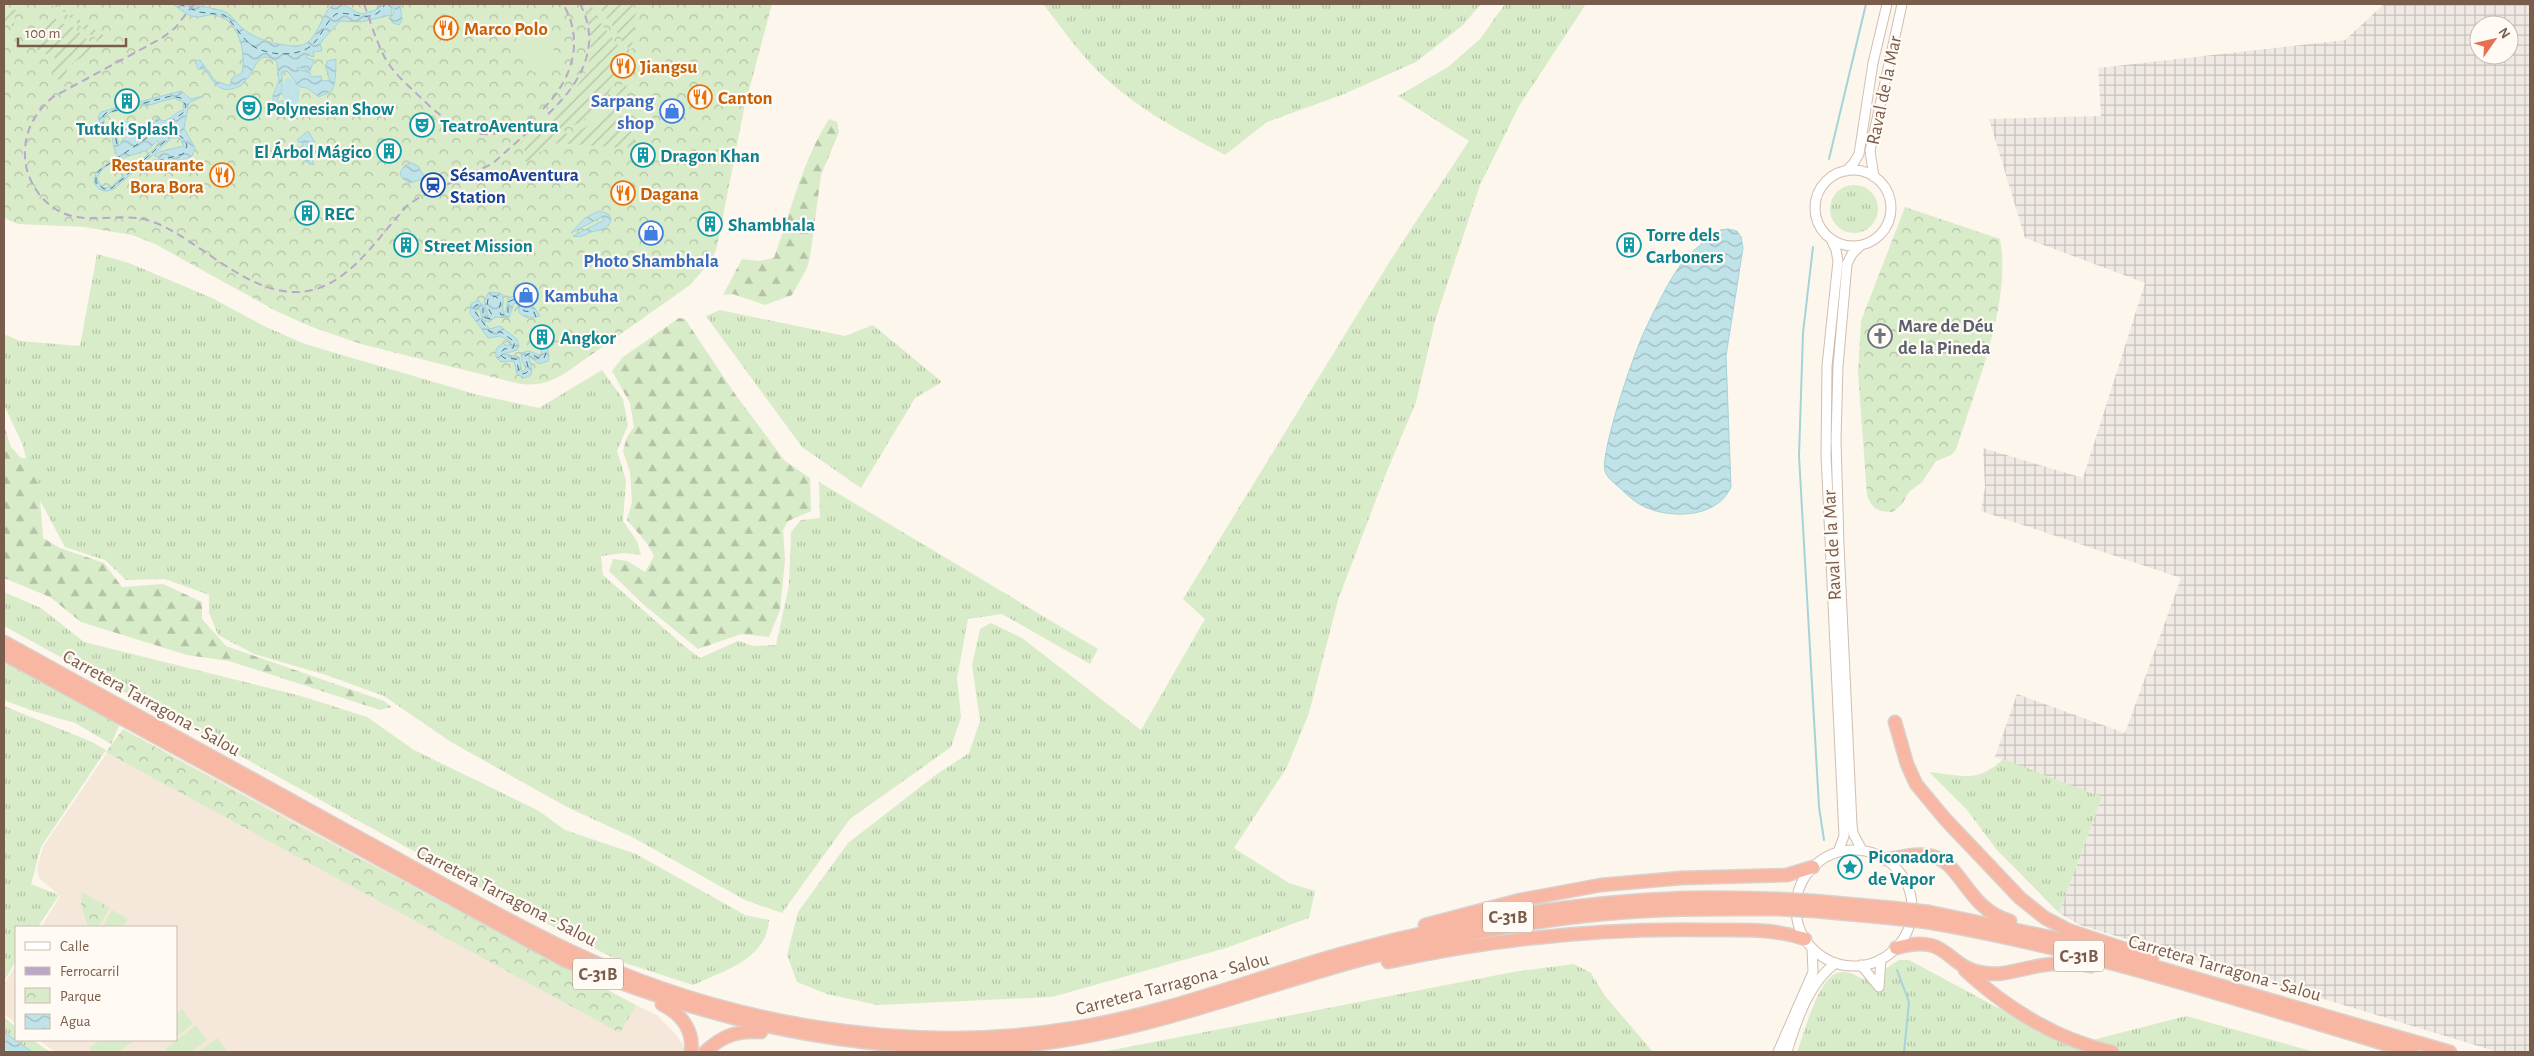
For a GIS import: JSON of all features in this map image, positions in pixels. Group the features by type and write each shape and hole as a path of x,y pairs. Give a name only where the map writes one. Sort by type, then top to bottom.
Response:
{"highway":[{"name":"Carretera Tarragona - Salou","path":"4,642 570,951 691,998 787,1021 879,1035 937,1038 1018,1035 1076,1028 1159,1010 1348,952 1440,929 1522,914 1604,904 1685,898 1815,906 1928,917 2228,992 2450,1052"},
{"name":"Carretera Tarragona - Salou","path":"4,654 564,960 631,988 717,1016 756,1026 878,1046 916,1048 1018,1046 1078,1038 1163,1020 1352,963 1443,939 1524,923 1604,914 1778,904"},
{"path":"1895,722 1907,764 1916,784 1945,819 2020,898 2045,918 2068,930 2159,961"},
{"path":"1886,859 1915,855 1933,856 1952,868 1974,900 1997,917 2195,972 2228,992"},
{"path":"1245,984 1346,948 1520,900 1600,885 1681,878 1787,875 1813,867"},
{"path":"1256,992 1435,952 1544,937 1660,929 1778,931 1809,944"},
{"path":"1896,948 1915,943 1927,944 1942,950 1968,968 1984,973 2011,972 2047,964 2077,963 2228,992"},
{"path":"1942,950 1976,981 2016,1011 2068,1038 2112,1052"},
{"path":"631,988 670,1008 680,1016 690,1033 692,1052"},
{"name":"Carretera Tarragona - Salou","path":"2228,992 2412,1052"},
{"path":"705,1052 719,1040 738,1032 766,1033 811,1040 831,1038"}],"street":[{"name":"Raval de la Mar","path":"1838,852 1844,836 1826,455 1827,366 1838,260 1836,250 1816,217 1816,200 1819,192 1830,178 1845,171 1853,164 1859,154 1873,63 1887,4"},
{"name":"Raval de la Mar","path":"1862,850 1853,833 1852,817 1839,545 1836,440 1838,366 1847,264 1852,254 1860,246 1876,238 1882,232 1890,218 1889,196 1874,177 1870,151 1902,4"},
{"path":"1845,171 1860,171 1874,177"},
{"path":"1830,239 1845,245 1860,246"},
{"path":"1778,1052 1813,972 1809,944 1797,918 1796,901 1800,885 1813,867 1825,858 1838,852 1862,850 1886,859 1905,880 1912,902 1908,929 1896,948 1882,959 1861,965 1836,963 1809,944"},
{"path":"1861,965 1879,987 1882,959"},
{"path":"1787,1052 1802,1011 1816,984 1826,970 1836,963"}],"shaded area":[{"path":"2384,4 2530,4 2530,1052 2498,1052 2080,925 2059,913 2102,797 1995,757 2017,694 2125,733 2181,578 1981,511 1985,487 1983,448 2083,478 2145,283 2025,238 1989,119 2101,116 2098,68 2345,40"},
{"path":"123,729 612,994 657,1015 677,1036 684,1047 684,1052 55,1052 39,1041 178,1041 178,926 42,926 60,896 39,878 37,868 43,847"},
{"path":"15,967 15,1023 4,1014 4,984"}],"green space":[{"path":"4,4 772,4 744,109 717,247 712,260 690,285 564,374 547,382 529,385 361,344 312,327 278,312 155,244 132,235 84,227 18,224 4,218"},
{"path":"46,4 56,4 106,37 97,40 59,8"},
{"path":"582,4 591,4 597,18 617,44 619,57 617,72 612,86 595,111 583,120 570,126 556,128 547,119 572,93 581,80 587,68 590,55 591,40"},
{"path":"597,4 634,4 636,13 631,52"},
{"path":"1043,4 1481,4 1463,25 1416,62 1344,94 1267,122 1225,155 1172,126 1121,92 1085,57"},
{"path":"1505,4 1586,4 1519,106 1480,185 1435,321 1416,402 1385,476 1338,600 1309,713 1287,767 1234,848 1289,883 1315,891 1309,918 1226,948 1052,997 877,1005 827,994 797,982 787,955 798,912 848,843 937,774 969,753 980,721 972,665 980,629 991,623 1022,638 1141,730 1205,619 1183,599 1390,261 1469,141 1398,96 1448,67 1480,39"},
{"path":"16,10 14,25 4,23 4,11"},
{"path":"50,15 68,27 70,25 89,41 93,50 68,66 66,76 60,81 51,73 55,58 37,50 40,30 45,26"},
{"path":"547,20 548,35 554,41 553,63 542,72 533,72 519,55 512,50 512,46 516,42 519,32 527,25"},
{"path":"627,81 619,128 633,131 634,144 626,148 557,143 535,155 526,163 525,151 520,143 541,124 549,130 568,134 586,127 609,107 623,83"},
{"path":"829,119 837,122 839,132 821,175 807,268 792,295 765,305 733,294 723,295 742,259 758,261 774,258 804,169"},
{"path":"1849,185 1859,185 1868,189 1874,195 1878,209 1874,223 1868,229 1859,233 1849,233 1840,229 1834,223 1830,214 1830,204 1834,195 1840,189"},
{"path":"1905,207 2000,239 2002,264 2001,290 1990,345 1956,450 1951,455 1936,461 1922,482 1909,492 1902,504 1893,512 1888,512 1873,507 1867,495 1858,373 1861,321"},
{"path":"97,254 129,263 212,298 266,327 305,344 478,395 539,408 602,370 623,399 628,425 617,451 626,480 623,521 637,541 641,555 624,553 601,556 603,575 700,658 738,641 754,646 776,645 789,585 791,532 801,520 820,518 819,482 1098,649 1090,664 1002,614 968,619 957,678 961,717 951,747 850,819 782,913 745,900 632,837 567,807 451,742 384,696 326,675 254,654 218,635 209,613 209,595 165,579 126,580 105,560 65,547 36,493 22,443 4,405 4,334 20,341 80,346"},
{"path":"720,310 845,336 873,325 942,382 915,398 861,488 802,447 706,316"},
{"path":"679,318 685,319 735,394 785,461 810,478 811,511 788,521 783,530 785,560 780,610 769,637 741,634 698,649 644,605 609,571 613,559 627,561 645,572 654,556 646,542 627,520 632,502 630,472 623,451 627,437 634,427 630,403 612,371 623,357"},
{"path":"4,426 11,447 21,458 37,459 43,538 60,548 104,563 122,587 163,584 202,602 202,619 226,646 384,701 391,707 380,710 229,661 187,655 81,622 50,597 4,578"},
{"path":"4,592 41,608 84,642 301,696 367,717 414,750 539,811 565,830 636,854 745,915 769,920 761,945 752,954 730,969 693,985 619,961 519,909 4,626"},
{"path":"4,660 120,724 111,744 75,723 33,711 4,700"},
{"path":"4,706 92,742 106,750 41,847 31,884 59,895 39,926 15,926 15,963 4,981"},
{"path":"123,729 304,829 636,1005 620,1033 106,752"},
{"path":"2003,759 2102,797 2059,913 1996,849 1967,810 1929,772 1960,776 1977,775 1994,767"},
{"path":"82,892 110,908 99,926 88,926 81,905"},
{"path":"112,910 128,919 124,926 103,926"},
{"path":"1899,960 1909,960 2069,1046 2186,1016 2315,1052 1797,1052 1818,996 1830,977 1844,972 1863,979"},
{"path":"1574,964 1591,973 1605,996 1653,1052 1102,1052 1513,972"},
{"path":"182,1009 193,1024 178,1035 178,1012"},
{"path":"4,1017 15,1026 15,1041 34,1041 50,1052 4,1052"},
{"path":"196,1025 207,1040 191,1052 167,1052 165,1049 178,1041 178,1039"},
{"path":"217,1038 228,1052 198,1052"},
{"path":"99,1041 134,1041 118,1052 93,1052 89,1048"}],"water":[{"path":"173,4 220,10 257,38 272,43 294,46 303,45 310,40 316,33 328,9 334,5 341,4 362,14 376,10 379,4 393,4 391,15 361,22 340,21 320,43 322,51 313,52 314,57 307,55 307,58 314,60 310,71 297,67 297,69 310,73 311,77 321,76 322,81 330,80 325,65 327,61 336,59 332,91 319,97 307,88 300,87 287,71 282,72 282,90 276,103 284,100 298,120 291,114 285,103 276,106 282,116 279,118 278,112 273,108 273,95 279,81 277,62 271,58 266,57 259,60 242,85 229,89 219,87 205,69 198,69 195,61 200,60 215,81 230,86 232,78 242,73 243,65 242,47 236,30 224,18 213,15 192,16"},
{"path":"395,4 400,4 402,20 399,25 393,23 389,18 393,15"},
{"path":"181,91 191,99 203,96 189,103 184,128 195,148 192,156 181,160 150,164 150,161 161,158 154,156 159,152 184,146 180,138 172,138 114,189 108,191 100,189 94,182 96,172 118,156 114,149 111,135 98,118 101,112","holes":["174,98 183,102 184,110 169,119 162,121 157,117 153,125 145,129 135,123 123,121 123,139 119,146 116,134 104,124 104,118 109,113","157,141 159,142 155,148 112,186 104,188 99,183 97,178 105,167 118,160 148,150"]},
{"path":"308,131 315,142 309,142 307,147 310,154 314,156 312,159 314,165 308,162 310,160 306,161 299,158 298,147 302,147 303,143 298,142 298,139"},
{"path":"411,163 418,166 424,176 420,180 409,183 402,178 400,173 405,165"},
{"path":"599,211 609,214 611,219 606,228 581,236 573,236 604,220 602,217 571,233 585,218"},
{"path":"1720,230 1737,231 1741,237 1743,248 1726,356 1731,487 1725,497 1706,510 1695,513 1670,514 1647,508 1636,502 1607,476 1605,460 1608,444 1634,357 1646,328 1668,285 1678,268 1691,253"},
{"path":"489,292 503,295 503,313 506,311 508,298 517,295 525,302 525,308 534,307 540,316 523,316 519,312 518,304 514,303 509,318 495,317 490,322 484,320 481,317 480,310 476,309 478,316 490,329 500,326 517,339 519,346 517,350 504,354 519,357 522,372 526,369 521,353 529,351 539,355 542,354 540,347 547,345 548,361 539,364 530,357 531,375 525,378 517,374 514,361 501,362 496,357 496,349 503,343 508,346 511,342 500,336 488,338 470,313 471,304 478,300 484,306 488,316 484,302"},
{"path":"4,1032 32,1052 4,1052"}],"waterway":[{"path":"1829,159 1866,4"},
{"path":"289,82 296,90 292,106 288,103 286,88 289,82"},
{"path":"1813,247 1803,333 1799,456 1819,807 1824,840"},
{"path":"1897,970 1909,1002 1904,1052"}],"ferry route":[{"path":"179,4 199,12 224,15 250,44 264,51 281,54 299,52 312,45 336,14 375,15 385,4"},
{"path":"117,144 115,135 103,125 103,116 106,113 171,96 181,98 186,106 183,113 100,170 96,175 96,183 104,189 112,188 171,136 179,135 185,140 187,146 183,154 150,163"},
{"path":"117,165 125,169"},
{"path":"536,317 534,312 524,311 520,301 515,299 508,302 508,314 501,315 499,310 501,301 495,296 488,299 487,306 492,315 490,319 483,317 483,308 480,305 476,305 473,309 490,332 501,332 515,342 513,348 504,349 500,354 504,358 516,359 519,371 522,374 529,370 525,356 530,353 540,359 544,358 546,353 544,346"}],"railway":[{"path":"194,4 175,28 162,38 53,97 36,116 26,138 26,166 36,190 52,207 80,218 125,217 156,223 174,232 251,280 271,288 292,292 313,290 328,284 354,266 408,205 420,197 492,164 537,124"},
{"path":"364,4 389,65 429,105 455,125 483,134 498,133 514,128 532,118"},
{"path":"543,109 561,86 568,73 572,59 574,46 573,32 570,18 563,4"},
{"path":"548,114 569,91 578,78 584,64 588,50 589,35 580,4"}],"place":[{"name":"Marco Polo","path":"446,28"},
{"name":"Jiangsu","path":"623,66"},
{"name":"Canton","path":"700,97"},
{"name":"Tutuki Splash","path":"127,101"},
{"name":"Polynesian Show","path":"249,108"},
{"name":"Sarpang shop","path":"672,111"},
{"name":"TeatroAventura","path":"422,125"},
{"name":"El Árbol Mágico","path":"389,151"},
{"name":"Dragon Khan","path":"643,155"},
{"name":"Restaurante Bora Bora","path":"222,175"},
{"name":"SésamoAventura Station","path":"433,185"},
{"name":"Dagana","path":"623,193"},
{"name":"REC","path":"307,213"},
{"name":"Shambhala","path":"710,224"},
{"name":"Photo Shambhala","path":"651,233"},
{"name":"Street Mission","path":"406,245"},
{"name":"Torre dels Carboners","path":"1629,245"},
{"name":"Kambuha","path":"526,295"},
{"name":"Mare de Déu de la Pineda","path":"1880,336"},
{"name":"Angkor","path":"542,337"},
{"name":"Piconadora de Vapor","path":"1850,867"}]}
